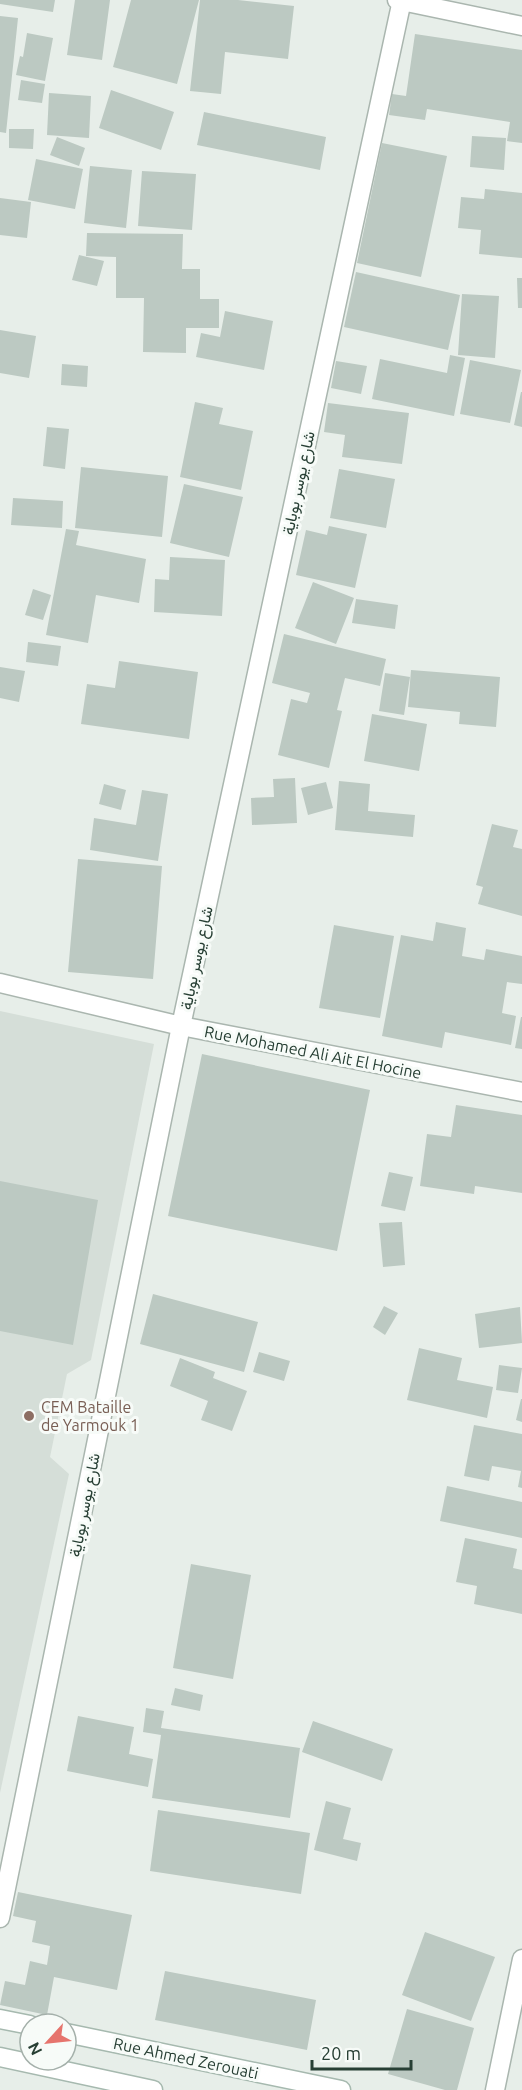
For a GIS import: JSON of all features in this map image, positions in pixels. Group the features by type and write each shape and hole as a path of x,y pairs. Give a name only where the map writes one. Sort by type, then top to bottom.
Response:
{"street":[{"path":"401,0 522,26"},
{"name":"شارع يوسر بوباية","path":"0,1918 181,1026 401,0"},
{"name":"Rue Mohamed Ali Ait El Hocine","path":"0,983 181,1026 522,1092"},
{"path":"495,2090 522,1959"},
{"path":"0,2019 18,2023"},
{"name":"Rue Ahmed Zerouati","path":"78,2035 341,2090"},
{"path":"0,2058 153,2090"}],"shaded area":[{"name":"CEM Bataille de Yarmouk 1","path":"0,1011 154,1044 91,1360 67,1374 50,1457 69,1474 0,1793"}],"building":[{"path":"0,0 55,0 53,12 0,4"},
{"path":"75,0 110,0 102,60 67,55"},
{"path":"131,0 199,0 177,84 113,67"},
{"path":"200,0 238,0 294,6 288,59 225,52 221,94 190,91"},
{"path":"0,16 18,18 6,133 0,132"},
{"path":"27,33 53,38 45,81 16,75 20,56 23,57"},
{"path":"415,34 522,50 522,143 507,141 510,122 427,109 425,120 389,115 392,94 406,96"},
{"path":"21,80 45,84 42,103 18,100"},
{"path":"111,90 174,112 161,150 99,128"},
{"path":"49,93 91,96 89,138 47,135"},
{"path":"204,112 326,137 320,170 197,145"},
{"path":"9,129 34,129 33,149 9,148"},
{"path":"472,136 506,138 504,170 470,167"},
{"path":"57,137 85,148 79,166 50,155"},
{"path":"382,143 447,156 421,277 357,263"},
{"path":"36,159 83,169 75,209 28,200"},
{"path":"90,166 132,170 126,228 84,223"},
{"path":"142,171 196,174 192,230 138,226"},
{"path":"485,189 522,193 522,258 479,254 481,230 458,228 461,197 484,199"},
{"path":"0,198 31,202 27,238 0,235"},
{"path":"87,233 183,234 182,269 200,269 200,299 219,299 219,328 186,328 186,353 143,352 144,298 116,298 116,257 86,256"},
{"path":"79,255 104,261 97,286 72,280"},
{"path":"356,272 460,295 448,350 344,327"},
{"path":"517,278 522,278 522,308 518,308"},
{"path":"462,294 499,296 495,358 458,355"},
{"path":"225,311 273,321 264,370 196,357 201,333 220,337"},
{"path":"0,330 36,336 29,378 0,373"},
{"path":"450,355 465,358 454,416 372,399 380,359 447,373"},
{"path":"470,360 521,370 510,423 460,414"},
{"path":"336,361 367,366 361,394 331,388"},
{"path":"62,364 88,366 87,387 61,385"},
{"path":"522,392 522,427 514,425"},
{"path":"195,402 223,408 219,424 253,431 241,490 180,477"},
{"path":"328,403 409,413 402,464 342,457 345,435 324,432"},
{"path":"47,427 69,429 65,469 43,466"},
{"path":"81,467 168,476 162,537 75,528"},
{"path":"339,469 395,479 386,528 330,518"},
{"path":"184,484 243,497 229,557 170,543"},
{"path":"13,498 63,501 62,528 11,525"},
{"path":"329,526 367,534 355,588 296,575 306,530 327,535"},
{"path":"66,529 79,531 76,545 146,559 139,603 96,595 88,643 46,635"},
{"path":"170,557 225,560 222,616 154,612 155,579 169,580"},
{"path":"313,582 354,598 336,644 295,628"},
{"path":"33,589 51,595 43,620 25,615"},
{"path":"356,599 398,605 395,629 352,623"},
{"path":"284,634 386,659 380,686 345,678 337,710 342,711 329,768 278,755 291,699 307,703 310,693 272,683"},
{"path":"28,642 61,646 58,666 26,662"},
{"path":"119,661 198,672 189,739 81,724 87,684 115,688"},
{"path":"0,667 25,671 19,702 0,698"},
{"path":"411,670 500,677 496,727 459,724 460,712 408,707"},
{"path":"385,673 410,677 404,715 379,711"},
{"path":"372,714 427,724 419,771 364,761"},
{"path":"295,778 297,823 252,825 251,798 274,797 273,779"},
{"path":"339,781 370,784 368,811 415,815 413,837 335,830"},
{"path":"326,782 333,808 308,815 301,788"},
{"path":"104,784 126,790 121,810 99,804"},
{"path":"142,790 168,794 158,861 90,850 94,818 136,825"},
{"path":"492,824 518,830 513,847 522,849 522,916 478,904 483,887 476,885"},
{"path":"78,859 162,866 153,979 68,972"},
{"path":"436,922 466,928 462,956 484,960 486,949 522,956 522,984 507,982 502,1013 516,1016 511,1045 445,1032 442,1048 382,1036 401,935 433,941"},
{"path":"334,925 394,936 380,1018 319,1008"},
{"path":"522,1017 522,1049 515,1048"},
{"path":"202,1054 370,1090 337,1251 168,1216"},
{"path":"456,1105 522,1115 522,1193 475,1186 474,1194 420,1186 427,1134 451,1137"},
{"path":"389,1172 413,1177 405,1211 381,1206"},
{"path":"0,1181 98,1200 73,1345 0,1331"},
{"path":"402,1222 405,1265 383,1267 379,1223"},
{"path":"153,1294 258,1322 244,1372 140,1344"},
{"path":"384,1306 398,1313 385,1335 373,1327"},
{"path":"520,1307 522,1343 479,1348 475,1314"},
{"path":"419,1348 462,1358 457,1380 493,1387 487,1418 407,1400"},
{"path":"259,1352 290,1361 284,1381 253,1372"},
{"path":"180,1358 215,1372 213,1378 247,1391 232,1431 201,1420 208,1401 170,1386"},
{"path":"499,1365 522,1368 518,1393 496,1390"},
{"path":"522,1399 522,1422 516,1420"},
{"path":"474,1425 522,1434 522,1488 518,1487 521,1471 492,1466 489,1481 464,1476"},
{"path":"447,1486 522,1502 522,1538 440,1521"},
{"path":"465,1538 517,1549 513,1568 522,1570 522,1614 474,1604 477,1586 456,1582"},
{"path":"191,1564 251,1575 233,1679 173,1668"},
{"path":"175,1688 203,1695 200,1711 171,1705"},
{"path":"146,1708 164,1711 161,1728 300,1748 290,1818 152,1798 161,1735 143,1732"},
{"path":"78,1716 134,1727 129,1754 153,1759 148,1787 67,1771"},
{"path":"313,1721 393,1749 382,1781 302,1752"},
{"path":"326,1801 351,1808 343,1839 361,1843 357,1861 314,1850"},
{"path":"158,1810 310,1833 301,1894 150,1871"},
{"path":"18,1892 132,1915 117,1990 54,1977 48,2012 33,2012 0,2005 5,1981 25,1985 30,1961 47,1965 50,1946 32,1942 36,1921 13,1916"},
{"path":"425,1932 495,1957 471,2021 402,1995"},
{"path":"165,1971 316,2000 307,2050 155,2020"},
{"path":"407,2009 474,2028 457,2090 445,2090 388,2074"}],"place":[{"name":"CEM Bataille de Yarmouk 1","path":"29,1416"}]}
